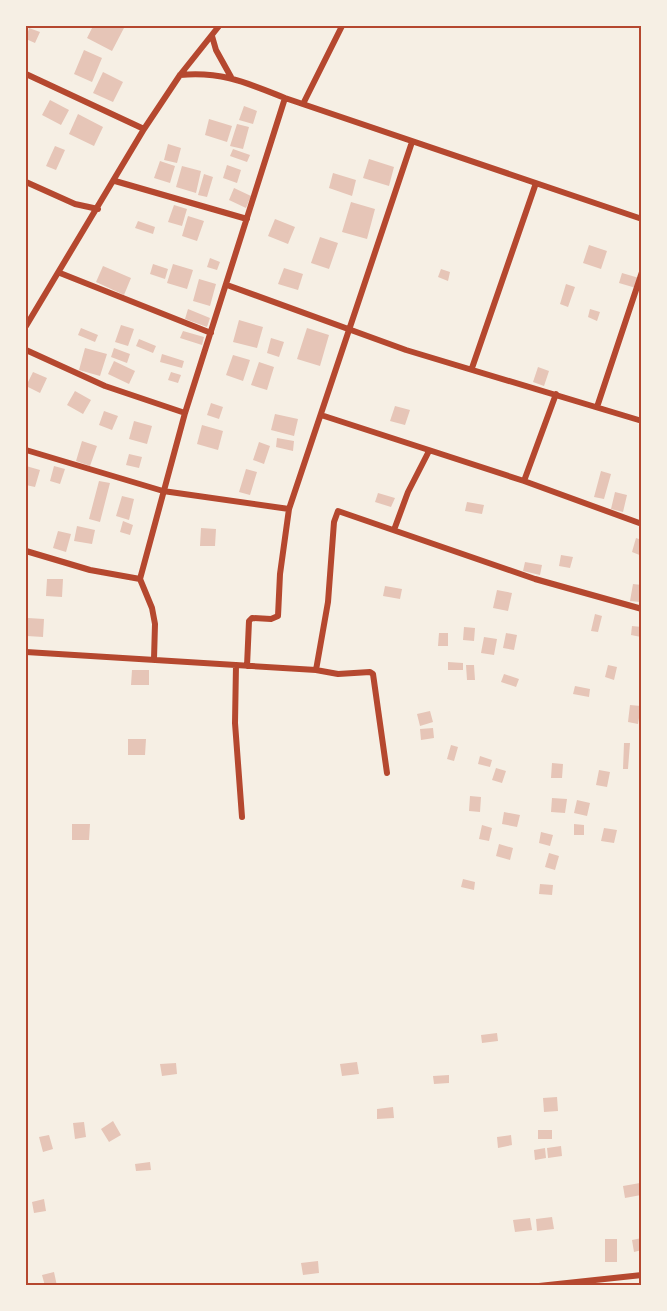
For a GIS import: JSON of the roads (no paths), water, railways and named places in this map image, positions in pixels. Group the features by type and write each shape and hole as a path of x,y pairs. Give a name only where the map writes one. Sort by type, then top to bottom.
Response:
{"street":[{"path":"26,326 60,273 144,129 180,75 219,26"},
{"path":"303,104 342,26"},
{"path":"212,36 216,50 231,77"},
{"path":"180,75 210,73 231,77 412,142 642,219"},
{"path":"26,74 144,129"},
{"path":"154,659 155,624 152,608 140,579 185,413 285,98"},
{"path":"247,666 250,619 271,619 278,616 280,574 289,509 412,142"},
{"path":"115,181 247,219"},
{"path":"26,182 75,204 98,209"},
{"path":"471,368 536,183"},
{"path":"597,407 642,272"},
{"path":"60,273 211,333"},
{"path":"227,285 406,350 642,421"},
{"path":"26,350 105,386 185,413"},
{"path":"524,481 556,394"},
{"path":"321,415 524,481 642,524"},
{"path":"26,450 163,491 289,509"},
{"path":"394,530 408,492 429,451"},
{"path":"316,670 328,602 335,516 338,511 535,579 642,609"},
{"path":"26,551 90,570 140,579"},
{"path":"26,652 316,670 338,674 368,672 373,674 387,773"},
{"path":"236,666 235,723 242,817"},
{"path":"539,1286 642,1275"}]}
